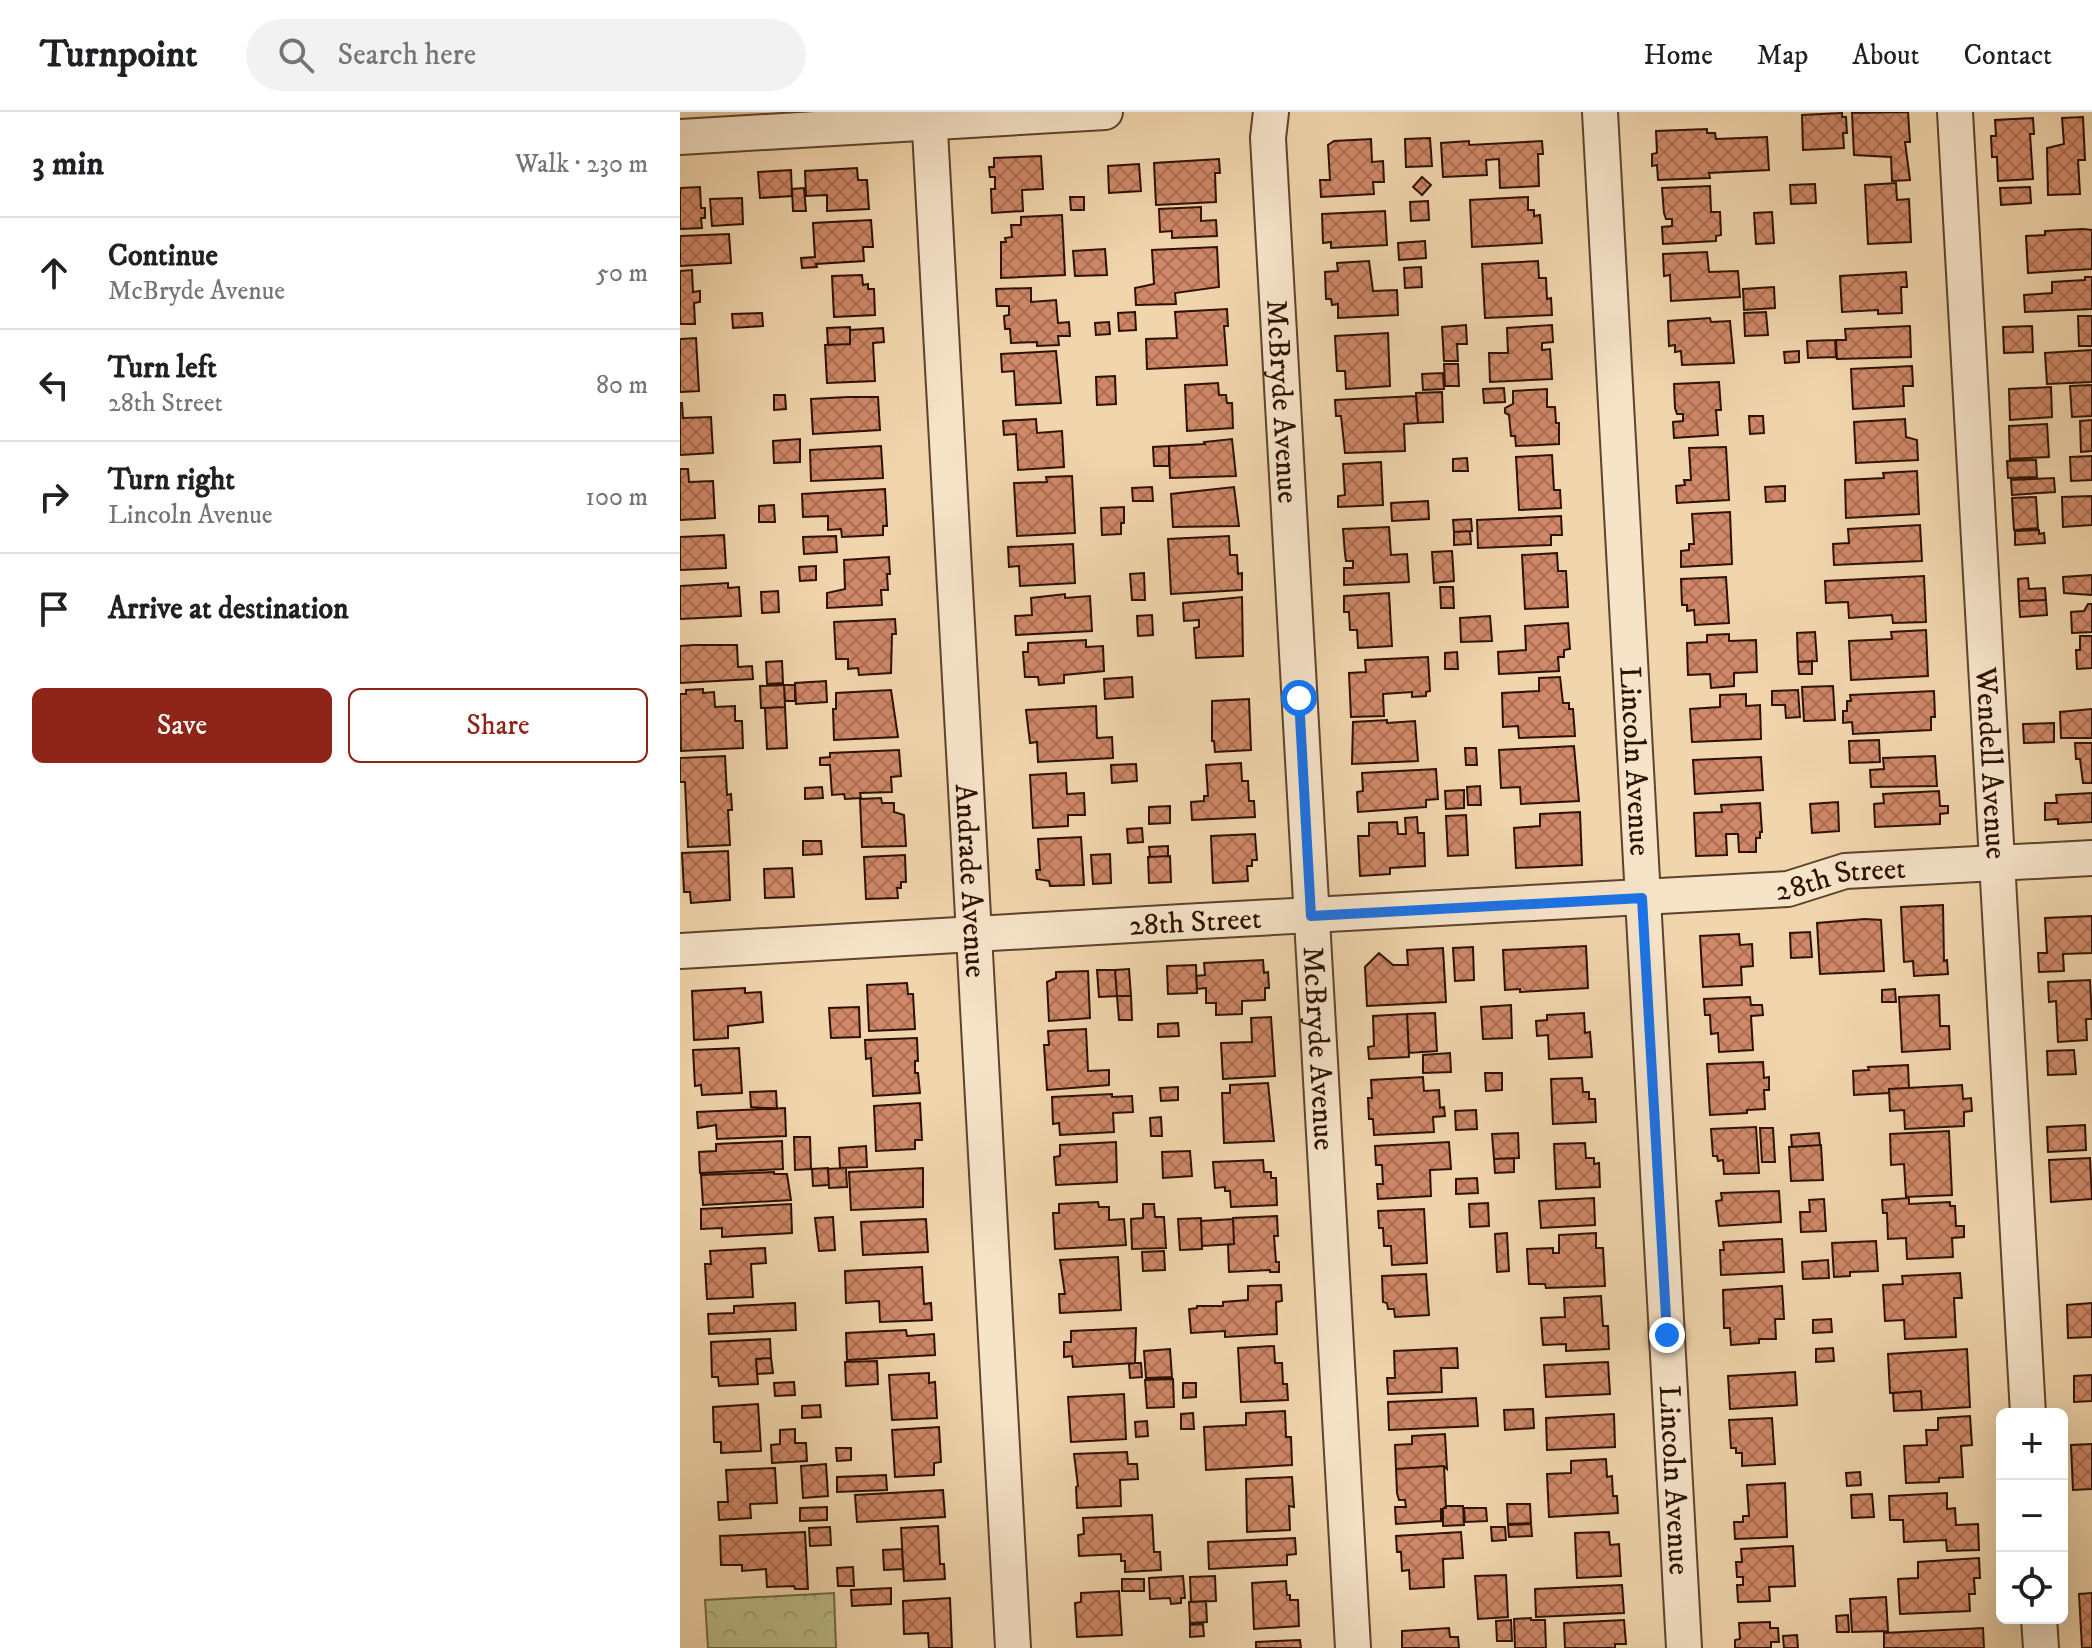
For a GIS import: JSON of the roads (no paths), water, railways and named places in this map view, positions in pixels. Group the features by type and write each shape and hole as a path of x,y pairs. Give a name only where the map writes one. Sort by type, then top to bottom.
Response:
{"street":[{"path":"680,137 929,117 1105,112"},
{"name":"McBryde Avenue","path":"1271,112 1268,138 1353,1648"},
{"name":"Lincoln Avenue","path":"1600,112 1684,1648"},
{"name":"Wendell Avenue","path":"1955,112 2028,1408"},
{"name":"Andrade Avenue","path":"929,117 1013,1648"},
{"name":"28th Street","path":"680,951 972,932 1788,889 1845,871 2092,858"},
{"path":"2039,1624 2041,1648"}]}
